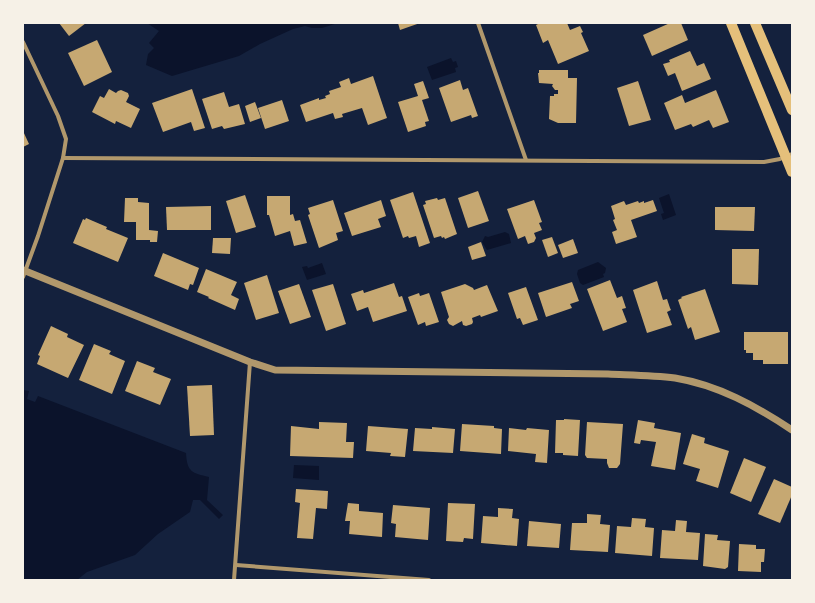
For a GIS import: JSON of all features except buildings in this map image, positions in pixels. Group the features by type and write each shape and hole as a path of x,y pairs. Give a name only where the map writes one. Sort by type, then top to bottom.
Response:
{"main road":[{"path":"731,23 789,156 792,172"},
{"path":"755,23 792,110"}],"street":[{"path":"478,23 526,160"},
{"path":"23,42 62,124 66,139 63,158 38,236 24,273 250,362 275,370 661,376 691,382 735,397 759,409 792,430"},
{"path":"63,158 764,162 789,156"},
{"path":"234,580 250,362"},
{"path":"236,565 429,580"}],"water":[{"path":"147,23 338,23 322,28 305,26 293,29 260,44 239,56 172,76 146,65 148,54 154,48 149,43 159,31"},
{"path":"451,58 453,62 456,61 458,67 455,68 456,72 432,80 427,67"},
{"path":"669,194 676,215 663,220 661,214 664,213 659,198"},
{"path":"505,232 509,234 511,243 487,250 482,242 485,236 488,237"},
{"path":"598,262 606,268 605,273 603,274 604,277 583,285 580,283 577,274 578,270"},
{"path":"322,263 326,274 307,280 302,267 307,266 308,268"},
{"path":"23,390 29,391 27,399 35,402 38,396 186,453 189,468 195,473 209,477 207,500 223,515 219,519 200,500 193,500 190,512 158,534 135,555 87,572 77,580 23,580"},
{"path":"294,465 319,466 319,480 293,478"}]}
